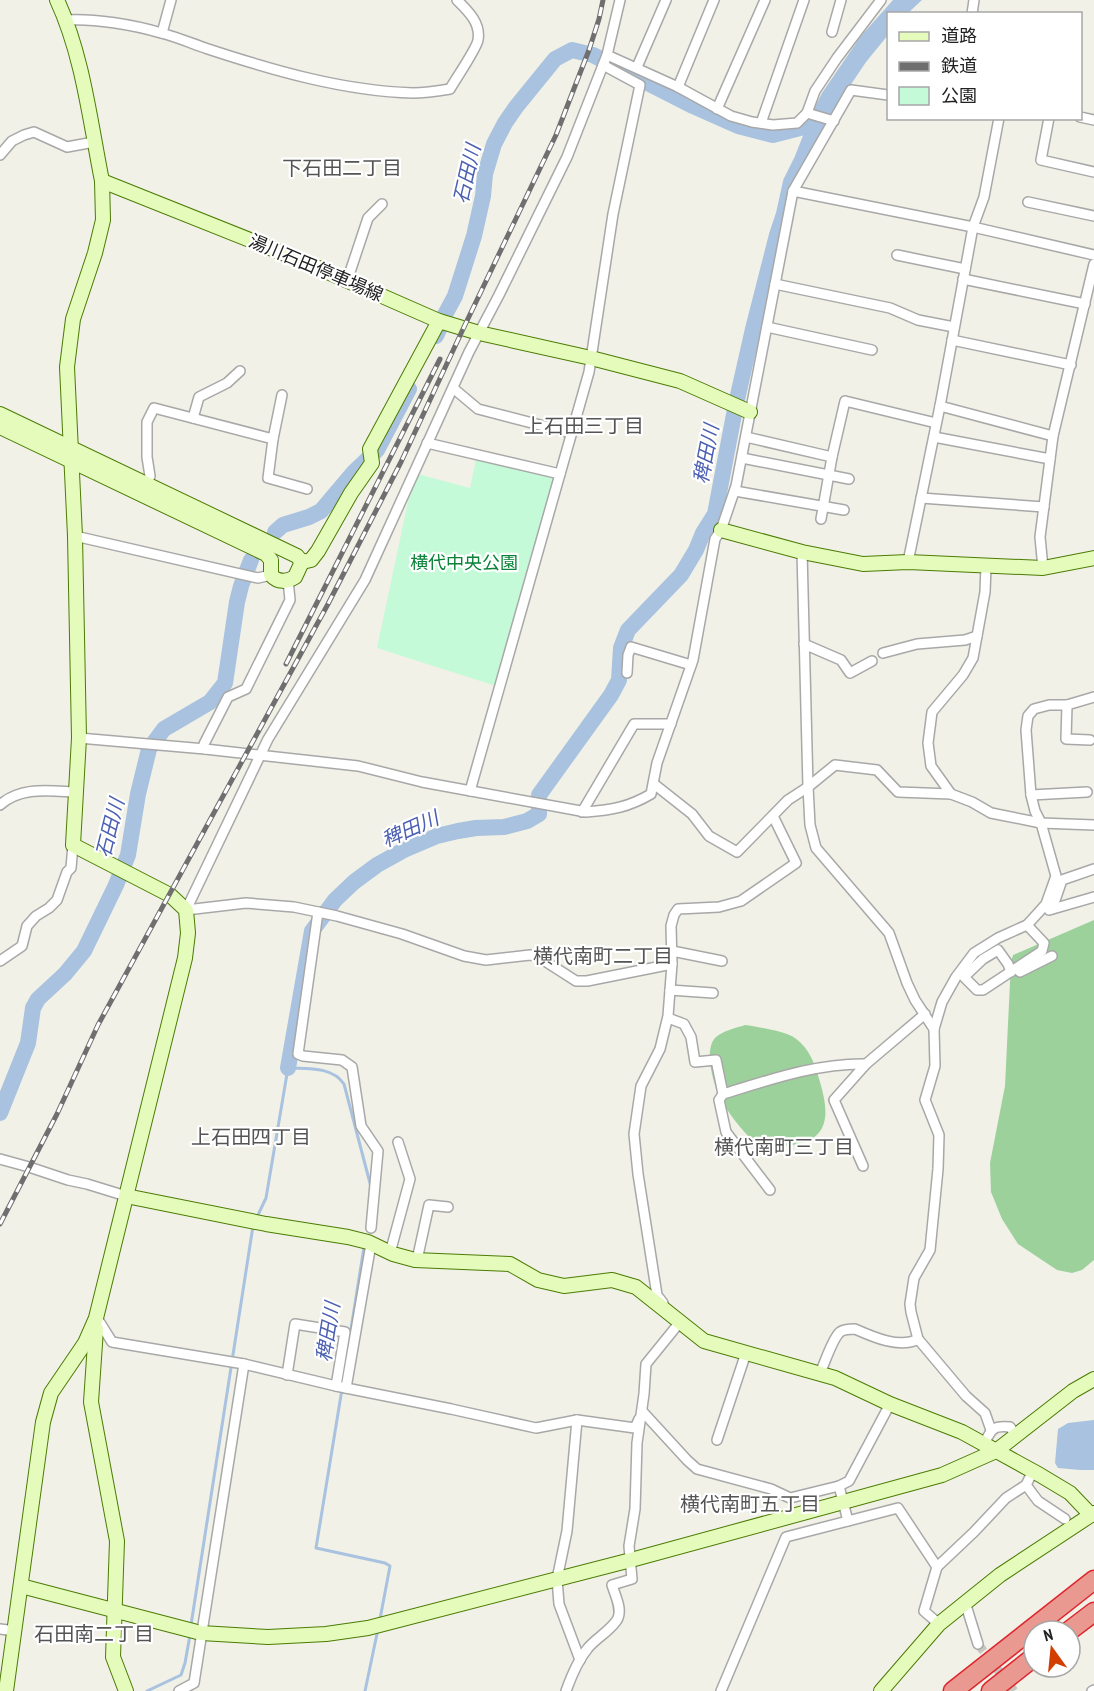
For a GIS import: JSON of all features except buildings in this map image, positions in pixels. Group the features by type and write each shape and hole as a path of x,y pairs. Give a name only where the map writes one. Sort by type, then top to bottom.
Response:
{"highway":[{"path":"953,1691 1094,1580"},
{"path":"1082,1621 1094,1612"},
{"path":"991,1691 1022,1666"}],"street":[{"path":"0,961 22,946 27,926 57,900 70,868 73,845 79,738 75,536 67,367 73,319 95,253 103,220 102,181 76,52 57,0"},
{"path":"162,33 171,0"},
{"path":"66,20 130,26 162,33 207,49 340,85 416,93 450,89 478,41 477,25 470,12 457,0"},
{"path":"6,1691 43,1422 51,1393 85,1343 96,1318 185,958 188,933 186,910 268,739 365,580 479,333 567,157 607,55 620,0"},
{"path":"637,67 666,0"},
{"path":"678,87 714,0"},
{"path":"717,109 765,0"},
{"path":"761,123 804,0"},
{"path":"832,32 841,0"},
{"path":"607,55 678,87 731,116 773,125 797,123 807,113 815,90 831,66 882,0"},
{"path":"470,791 589,372 614,214 640,85 603,65"},
{"path":"79,738 357,766 422,782 582,812 614,810 636,803 651,794 657,763 691,665 715,539 721,530 735,490 794,191 851,90 887,95"},
{"path":"807,113 834,121"},
{"path":"908,562 973,227 984,197 999,120"},
{"path":"1049,120 1041,160 1094,172"},
{"path":"0,154 12,141 34,132 67,147 94,141"},
{"name":"湯川石田停車場線","path":"102,181 300,260 439,321 479,333 680,381 750,412"},
{"path":"794,191 973,227 1094,255"},
{"path":"1028,202 1094,216"},
{"path":"347,281 369,218 382,204"},
{"path":"897,255 965,268"},
{"path":"1044,568 1040,537 1053,436 1094,264"},
{"path":"963,279 1085,304"},
{"path":"775,284 890,308 918,320 954,327"},
{"path":"1083,315 1094,318"},
{"path":"302,562 311,560 318,551 351,493 439,321"},
{"path":"766,327 872,350"},
{"path":"952,340 1071,364"},
{"path":"193,418 199,397 227,382 240,371"},
{"path":"453,388 478,409 571,433"},
{"path":"282,395 268,478 308,489"},
{"path":"821,519 845,401 936,423"},
{"path":"940,406 1053,436"},
{"path":"147,484 150,476 147,458 147,422 154,408 273,439"},
{"path":"0,414 71,454 266,554 271,560 271,575"},
{"path":"0,427 147,484 297,555 302,562"},
{"path":"746,437 832,457"},
{"path":"933,437 1050,459"},
{"path":"428,443 560,474"},
{"path":"742,458 849,480"},
{"path":"735,490 844,510"},
{"path":"921,498 1044,507"},
{"path":"721,530 802,552 863,564 908,562 1044,568 1094,558"},
{"path":"75,536 258,578 271,575 283,582 295,577 302,562"},
{"path":"802,552 808,787 810,825 816,848 889,933 907,983 934,1029"},
{"path":"951,794 931,766 928,743 932,712 963,675 973,658 985,592 986,566"},
{"path":"205,749 204,744 228,698 246,688 290,600 288,580"},
{"path":"883,652 917,644 965,640 976,636"},
{"path":"804,644 841,660 850,673 872,662"},
{"path":"627,673 631,647 691,665"},
{"path":"990,1447 991,1430 985,1413 966,1396 918,1339 911,1312 914,1278 930,1250 938,1169 939,1135 925,1100 934,1066 934,1029 942,1002 956,977 974,953 998,938 1028,925 1046,904 1056,876 1031,795 1026,730 1028,716 1034,709 1049,705 1067,705 1094,698"},
{"path":"1067,705 1066,739 1090,740"},
{"path":"582,812 634,724 671,724"},
{"path":"654,784 692,814 709,836 737,852 788,800 835,765 877,770 898,792 951,794 992,813 1041,823 1094,825"},
{"path":"0,805 20,793 41,790 76,792"},
{"path":"1031,795 1087,792"},
{"path":"680,1322 657,1295 634,1134 641,1086 660,1049 668,1018 672,964 671,926 674,915 678,909 719,908 741,901 796,863 773,816"},
{"path":"73,845 170,895 186,910 246,903 294,907 402,934 464,956 486,960 537,956 576,981 587,981 672,964"},
{"path":"1052,909 1062,880 1094,869"},
{"path":"1038,913 1094,897"},
{"path":"318,912 298,1054 342,1060 352,1067 361,1126 378,1151 371,1228"},
{"path":"1028,925 1044,943 1042,951 1013,970 983,990 977,990 964,977 983,959 998,950 1013,970 1020,972 1052,956"},
{"path":"672,951 722,961"},
{"path":"670,990 713,993"},
{"path":"863,1166 834,1100 866,1064 925,1014"},
{"path":"668,1018 684,1023 691,1037 695,1062 716,1060 723,1094"},
{"path":"770,1190 726,1132 719,1100 723,1094 785,1075 847,1064 866,1064"},
{"path":"390,1253 410,1179 398,1142"},
{"path":"0,1159 126,1196 266,1224 348,1237 369,1243 390,1253 417,1260 510,1264 538,1280 564,1286 612,1280 636,1287 704,1341 835,1378 890,1404 962,1432 1070,1493 1093,1516 1000,1575 965,1602 939,1624 881,1691"},
{"path":"417,1260 429,1205 448,1207"},
{"path":"341,1387 369,1243"},
{"path":"96,1318 112,1342 244,1364 536,1428 578,1420 635,1428 642,1412"},
{"path":"96,1318 91,1402 117,1540 113,1658 126,1691"},
{"path":"566,1691 588,1648 615,1624 618,1618 619,1609 612,1585 632,1579 629,1546 635,1509 637,1443 646,1364 680,1322"},
{"path":"287,1375 295,1324 345,1332 341,1387"},
{"path":"820,1373 835,1339 841,1332 855,1329 897,1343 910,1343 918,1339"},
{"path":"717,1440 746,1353"},
{"path":"179,1691 194,1683 244,1364"},
{"path":"21,1586 201,1632 268,1637 326,1634 368,1628 631,1560 942,1475 990,1447 1016,1435 1073,1391 1094,1379"},
{"path":"642,1412 697,1469 771,1489 790,1498 839,1486 849,1481 890,1404"},
{"path":"578,1420 567,1531 557,1579 558,1604 580,1660"},
{"path":"991,1430 998,1426 1010,1427 1016,1435"},
{"path":"939,1624 924,1611 937,1567 1006,1498 1026,1485 1033,1471"},
{"path":"1026,1485 1038,1501 1065,1519"},
{"path":"839,1486 848,1521"},
{"path":"721,1691 786,1537 898,1508 937,1567"},
{"path":"965,1602 978,1644"},
{"path":"0,1629 15,1631"}],"green space":[{"name":"横代中央公園","path":"477,455 560,474 499,687 377,648 414,473 470,488"},
{"path":"1094,920 1094,1260 1082,1270 1072,1273 1057,1270 1018,1244 1002,1219 991,1192 990,1163 1005,1086 1013,955"},
{"path":"745,1025 785,1033 800,1042 808,1052 816,1069 825,1104 824,1123 814,1137 805,1142 787,1146 755,1143 727,1110 715,1084 710,1050 715,1038"}],"water":[{"path":"893,0 922,0 909,12 887,12 887,36 866,62 825,123 820,126 812,124 809,119 822,93 861,36"},
{"path":"1094,1420 1094,1470 1058,1468 1055,1463 1058,1429 1068,1423"}],"waterway":[{"name":"石田川","path":"436,336 455,296 474,236 483,196 485,174 494,144 516,107 555,59 572,50 593,55 693,106 738,126 773,135 804,127 819,117"},
{"name":"稗田川","path":"288,1068 312,931 335,900 377,865 437,836 476,828 504,827 527,821 539,814 539,795 611,695 619,680 621,648 628,630 681,575 696,550 715,514 753,329 791,182 826,104"},
{"name":"石田川","path":"275,532 283,525 321,511 354,472 377,450 409,389"},
{"name":"石田川","path":"0,1113 28,1043 33,1008 38,999 65,974 84,951 116,885 128,855 138,794 149,749 164,729 210,702 225,683 237,602 251,560"},
{"name":"稗田川","path":"257,1217 266,1198 288,1068 326,1071 339,1078 344,1084 371,1187"},
{"path":"191,1625 253,1226"},
{"name":"稗田川","path":"345,1367 364,1247"},
{"name":"稗田川","path":"342,1389 316,1548 390,1566 380,1619"},
{"name":"稗田川","path":"365,1691 378,1629"},
{"path":"147,1691 181,1675 190,1635"}],"tunnel":[{"path":"978,1644 1014,1691"}],"railway":[{"path":"0,1224 57,1114 98,1025 328,604 401,462 556,135 589,50 603,0"},
{"path":"286,664 440,359"}],"district":[{"name":"下石田二丁目","path":"342,168"},
{"name":"上石田三丁目","path":"584,426"},
{"name":"横代南町二丁目","path":"603,956"},
{"name":"上石田四丁目","path":"251,1137"},
{"name":"横代南町三丁目","path":"784,1147"},
{"name":"横代南町五丁目","path":"750,1504"},
{"name":"石田南二丁目","path":"94,1634"}]}
